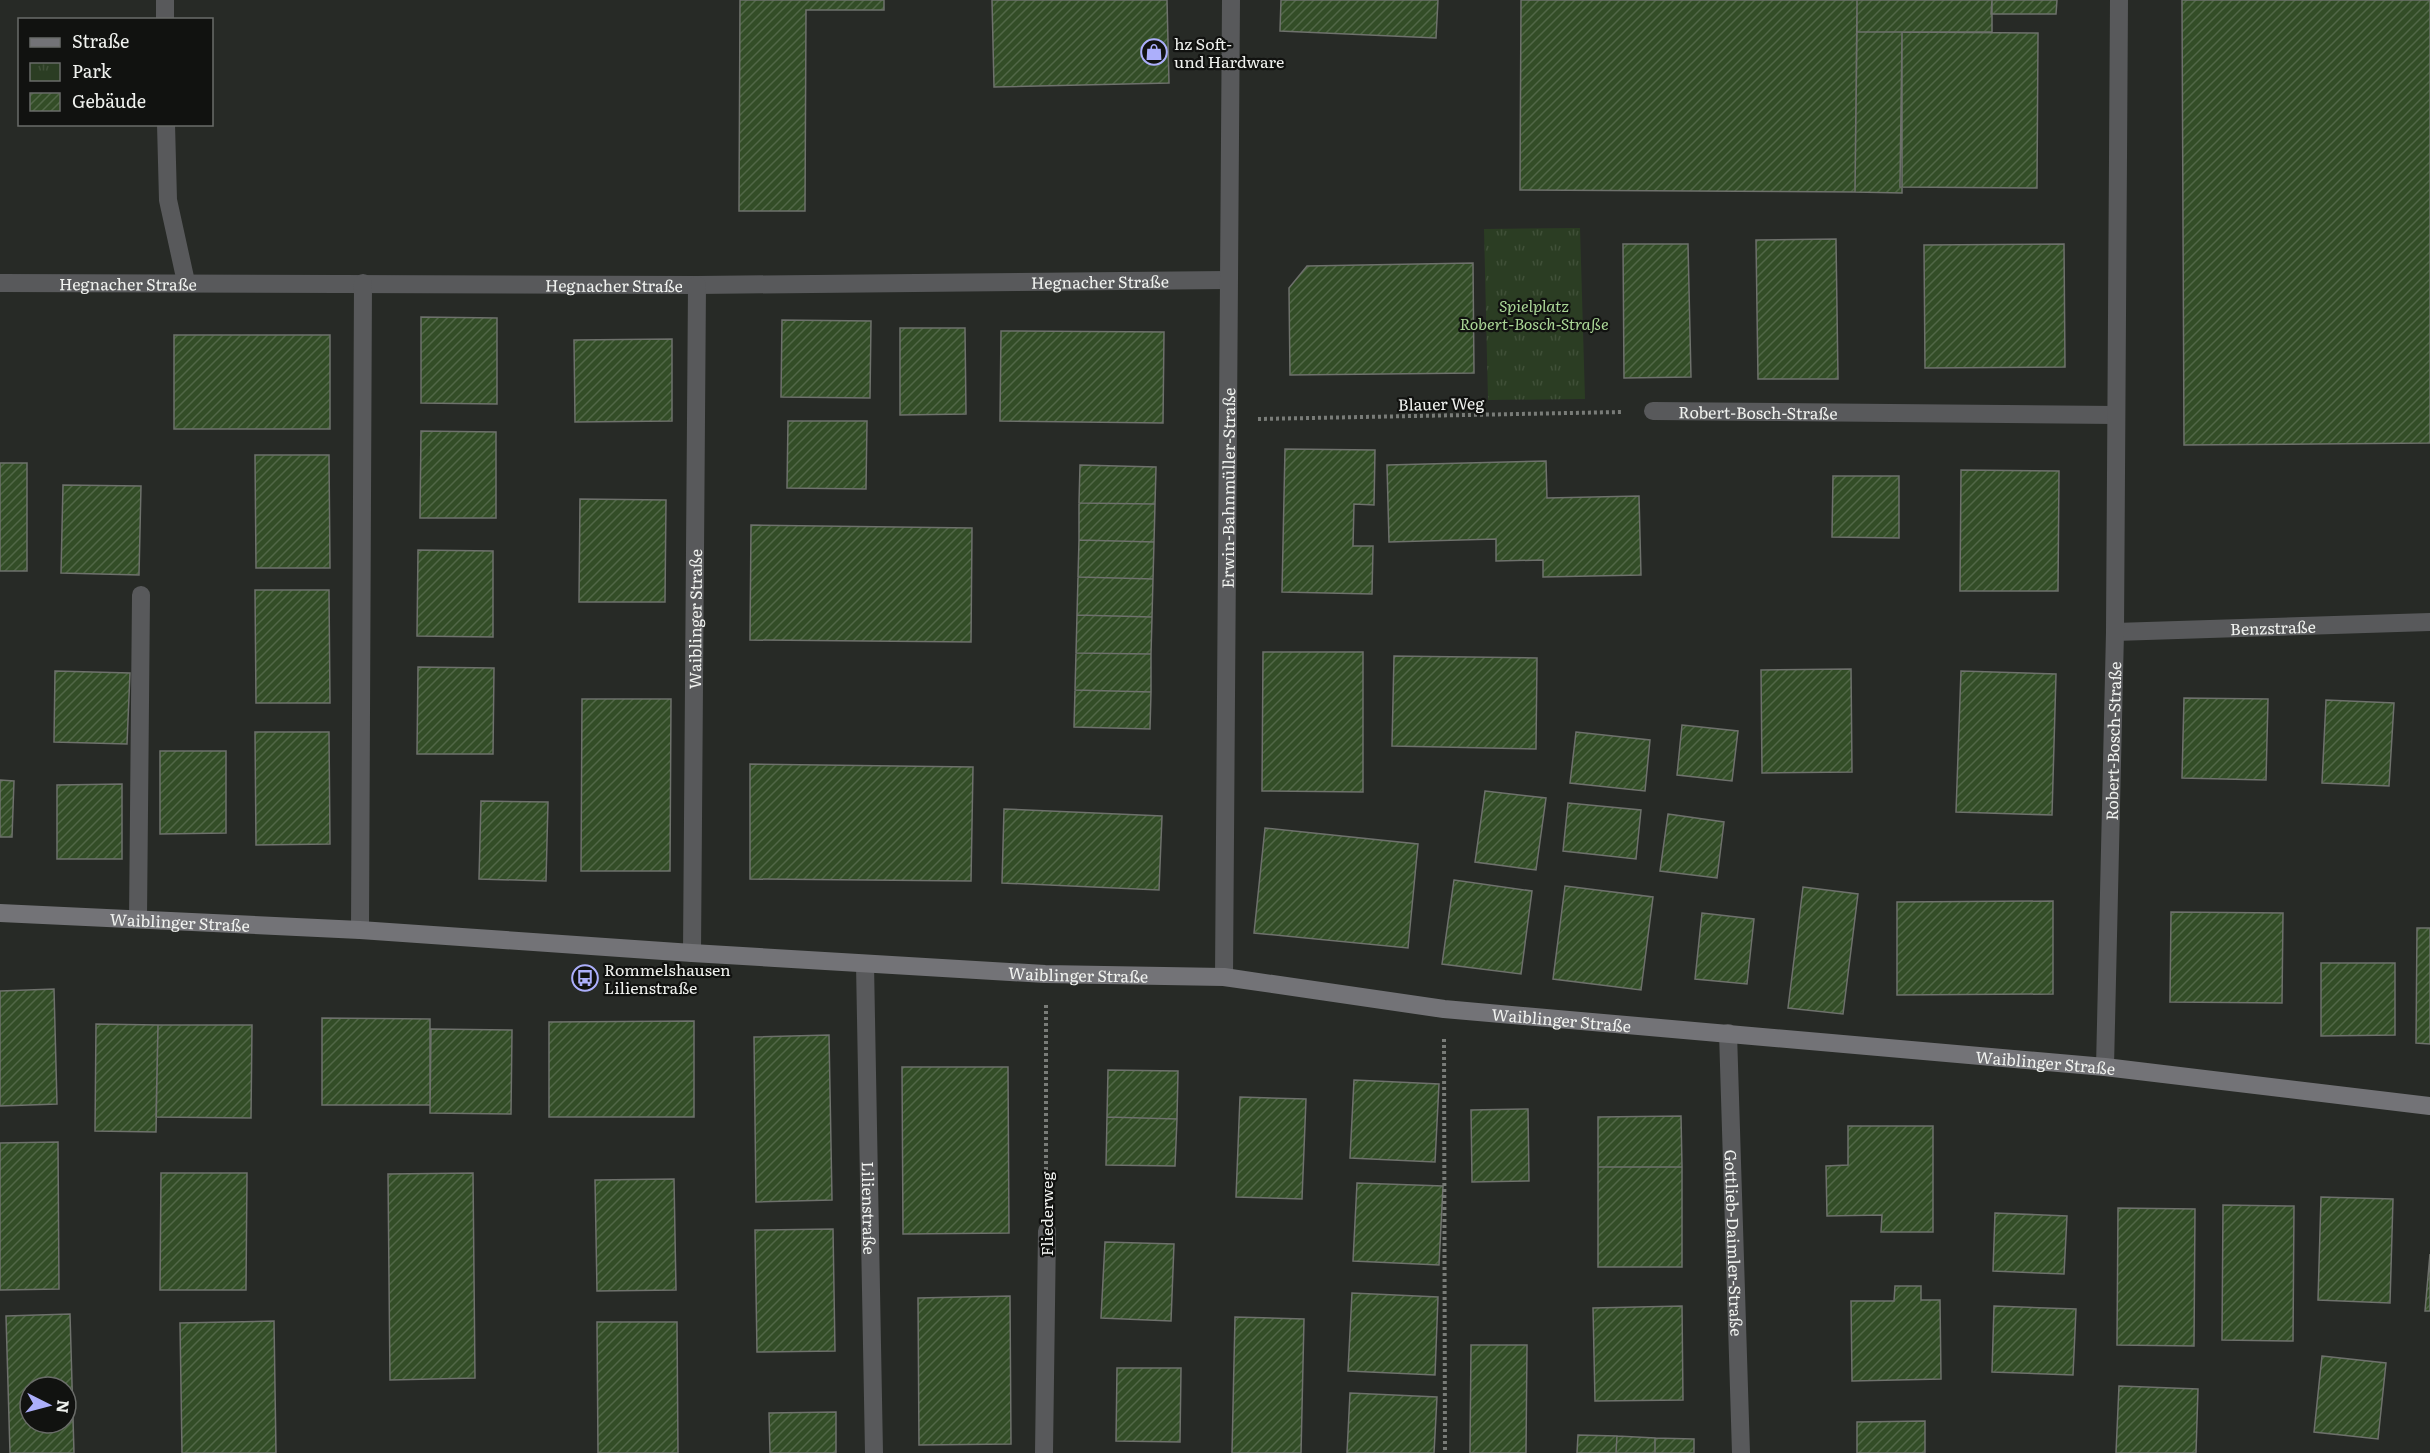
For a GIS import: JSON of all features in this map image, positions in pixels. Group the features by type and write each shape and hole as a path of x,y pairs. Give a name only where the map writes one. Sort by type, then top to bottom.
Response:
{"street":[{"path":"165,0 165,18"},
{"name":"Erwin-Bahnmüller-Straße","path":"1224,977 1229,419 1227,280 1231,0"},
{"name":"Robert-Bosch-Straße","path":"2105,1067 2115,632 2119,0"},
{"path":"166,126 168,200 186,282"},
{"name":"Hegnacher Straße","path":"0,283 697,285 1227,280"},
{"path":"360,930 363,283"},
{"name":"Waiblinger Straße","path":"692,953 697,285"},
{"name":"Robert-Bosch-Straße","path":"1653,411 2116,415"},
{"path":"138,920 141,595"},
{"name":"Benzstraße","path":"2115,632 2430,622"},
{"name":"Waiblinger Straße","path":"0,913 360,930 1046,974 1224,977 1444,1009 2105,1067 2430,1106"},
{"name":"Lilienstraße","path":"865,964 874,1453"},
{"name":"Gottlieb-Daimler-Straße","path":"1728,1033 1741,1453"},
{"name":"Fliederweg","path":"1044,1453 1047,1231"}],"path":[{"name":"Blauer Weg","path":"1229,419 1653,411"},
{"name":"Fliederweg","path":"1046,974 1047,1231"},
{"path":"1444,1009 1445,1453"}],"green space":[{"name":"Spielplatz Robert-Bosch-Straße","path":"1580,228 1585,399 1488,400 1484,229"}],"building":[{"path":"740,0 884,0 884,10 806,10 805,211 739,211"},
{"path":"992,0 1167,0 1169,83 994,87"},
{"path":"1281,0 1438,0 1436,38 1280,31"},
{"path":"1521,0 1857,0 1855,192 1520,190"},
{"path":"1857,0 1992,0 1992,32 1857,32"},
{"path":"1992,0 2057,0 2056,14 1991,14"},
{"path":"2182,0 2430,0 2430,443 2184,445"},
{"path":"1857,32 1902,32 1902,193 1855,192"},
{"path":"1902,32 2038,33 2037,188 1900,187"},
{"path":"1836,239 1838,379 1758,379 1756,240"},
{"path":"1623,244 1688,244 1691,377 1624,378"},
{"path":"2064,244 2065,367 1925,368 1924,245"},
{"path":"1473,263 1474,373 1290,375 1289,288 1307,266"},
{"path":"421,317 497,318 497,404 421,403"},
{"path":"782,320 871,321 870,398 781,397"},
{"path":"900,328 965,328 966,414 900,415"},
{"path":"1001,331 1164,332 1163,423 1000,421"},
{"path":"174,335 330,335 330,429 174,429"},
{"path":"672,339 672,421 575,422 574,340"},
{"path":"788,421 867,421 866,489 787,488"},
{"path":"421,431 496,432 496,518 420,518"},
{"path":"1285,449 1375,450 1374,505 1354,504 1353,546 1373,546 1372,594 1282,592"},
{"path":"255,455 329,455 330,568 256,568"},
{"path":"1546,461 1547,498 1639,496 1641,575 1543,577 1543,560 1496,561 1496,539 1389,542 1387,465"},
{"path":"0,463 27,463 27,571 0,571"},
{"path":"1080,465 1156,467 1155,504 1079,503"},
{"path":"1961,470 2059,471 2058,591 1960,591"},
{"path":"1833,476 1899,476 1899,538 1832,537"},
{"path":"63,485 141,486 139,575 61,573"},
{"path":"580,499 666,500 665,602 579,602"},
{"path":"1079,503 1155,504 1154,542 1079,540"},
{"path":"751,525 972,528 971,642 750,640"},
{"path":"1079,540 1154,542 1153,579 1078,577"},
{"path":"418,550 493,551 493,637 417,636"},
{"path":"1078,577 1153,579 1152,617 1077,615"},
{"path":"255,590 329,590 330,703 256,703"},
{"path":"1077,615 1152,617 1151,654 1076,653"},
{"path":"1263,652 1363,652 1363,792 1262,791"},
{"path":"1076,653 1151,654 1151,692 1075,690"},
{"path":"1394,656 1537,658 1536,749 1392,746"},
{"path":"418,667 494,668 493,754 417,754"},
{"path":"1851,669 1852,772 1762,773 1761,670"},
{"path":"55,671 130,673 127,744 54,742"},
{"path":"1961,671 2056,674 2052,815 1956,812"},
{"path":"1075,690 1151,692 1150,729 1074,727"},
{"path":"2184,698 2268,699 2266,780 2182,778"},
{"path":"582,699 671,699 670,871 581,871"},
{"path":"2326,700 2394,703 2389,786 2322,783"},
{"path":"1682,725 1738,731 1732,781 1677,775"},
{"path":"255,732 329,732 330,844 256,845"},
{"path":"1576,732 1650,740 1645,791 1570,783"},
{"path":"160,751 226,751 226,833 160,834"},
{"path":"750,764 973,767 971,881 750,879"},
{"path":"0,780 14,781 12,837 0,837"},
{"path":"122,784 122,859 57,859 57,785"},
{"path":"1485,791 1546,798 1536,870 1475,862"},
{"path":"481,801 548,802 546,881 479,879"},
{"path":"1568,803 1641,810 1636,859 1563,851"},
{"path":"1004,809 1162,816 1159,890 1002,883"},
{"path":"1668,814 1724,822 1717,878 1660,871"},
{"path":"1265,828 1418,844 1408,948 1254,933"},
{"path":"1454,880 1532,891 1521,974 1442,964"},
{"path":"1565,886 1653,897 1641,990 1553,979"},
{"path":"1803,887 1858,894 1843,1014 1788,1008"},
{"path":"2053,901 2053,994 1897,995 1897,902"},
{"path":"2171,912 2283,913 2282,1003 2170,1002"},
{"path":"1702,913 1754,919 1747,984 1695,979"},
{"path":"2417,928 2430,928 2430,1044 2416,1043"},
{"path":"2321,963 2395,963 2395,1035 2321,1036"},
{"path":"54,989 57,1104 0,1106 0,991"},
{"path":"322,1018 430,1019 430,1105 322,1105"},
{"path":"694,1021 694,1117 549,1117 549,1022"},
{"path":"96,1024 158,1025 156,1132 95,1131"},
{"path":"158,1025 252,1025 251,1118 156,1117"},
{"path":"431,1029 512,1030 511,1114 430,1113"},
{"path":"829,1035 832,1200 756,1202 754,1037"},
{"path":"902,1067 1008,1067 1009,1233 903,1234"},
{"path":"1108,1070 1178,1071 1177,1119 1107,1117"},
{"path":"1354,1080 1439,1084 1435,1162 1350,1158"},
{"path":"1240,1097 1306,1099 1302,1199 1236,1197"},
{"path":"1528,1109 1529,1181 1472,1182 1471,1110"},
{"path":"1681,1116 1682,1167 1598,1167 1598,1117"},
{"path":"1107,1117 1177,1119 1175,1166 1106,1165"},
{"path":"1848,1126 1933,1126 1933,1232 1881,1232 1882,1215 1827,1216 1826,1166 1848,1165"},
{"path":"58,1142 59,1289 0,1290 0,1143"},
{"path":"1598,1167 1682,1167 1682,1267 1598,1267"},
{"path":"161,1173 247,1173 246,1290 160,1290"},
{"path":"473,1173 475,1378 390,1380 388,1174"},
{"path":"674,1179 676,1290 597,1291 595,1180"},
{"path":"1357,1183 1443,1186 1439,1265 1353,1261"},
{"path":"2321,1197 2393,1199 2390,1303 2318,1300"},
{"path":"2223,1205 2294,1206 2293,1341 2222,1340"},
{"path":"2118,1208 2195,1209 2194,1346 2117,1345"},
{"path":"1995,1213 2067,1216 2064,1274 1993,1271"},
{"path":"833,1229 835,1351 757,1352 755,1230"},
{"path":"1105,1242 1174,1244 1171,1321 1101,1318"},
{"path":"2430,1254 2430,1311 2425,1311"},
{"path":"1895,1286 1921,1286 1921,1300 1940,1300 1941,1379 1852,1381 1851,1301 1894,1301"},
{"path":"1352,1293 1438,1297 1435,1375 1348,1371"},
{"path":"1010,1296 1011,1444 919,1445 918,1298"},
{"path":"1682,1306 1683,1400 1595,1401 1593,1308"},
{"path":"1994,1306 2076,1309 2073,1375 1992,1372"},
{"path":"70,1314 72,1375 18,1375 18,1435 73,1435 74,1453 10,1453 6,1316"},
{"path":"1235,1317 1304,1319 1301,1453 1232,1453"},
{"path":"274,1321 276,1453 182,1453 180,1323"},
{"path":"597,1322 677,1322 678,1453 598,1453"},
{"path":"1471,1345 1527,1345 1526,1453 1470,1453"},
{"path":"2322,1356 2386,1363 2378,1439 2314,1432"},
{"path":"1117,1368 1181,1368 1180,1442 1116,1441"},
{"path":"2119,1386 2198,1389 2196,1453 2116,1453"},
{"path":"1350,1393 1437,1397 1434,1453 1347,1453"},
{"path":"836,1412 836,1453 770,1453 769,1413"},
{"path":"1925,1421 1925,1453 1857,1453 1857,1422"},
{"path":"1578,1435 1617,1436 1616,1453 1577,1453"},
{"path":"1617,1436 1655,1438 1655,1453 1616,1453"},
{"path":"1655,1438 1694,1439 1694,1453 1655,1453"}],"place":[{"name":"hz Soft- und Hardware","path":"1154,52"},
{"name":"Rommelshausen Lilienstraße","path":"585,978"}]}
